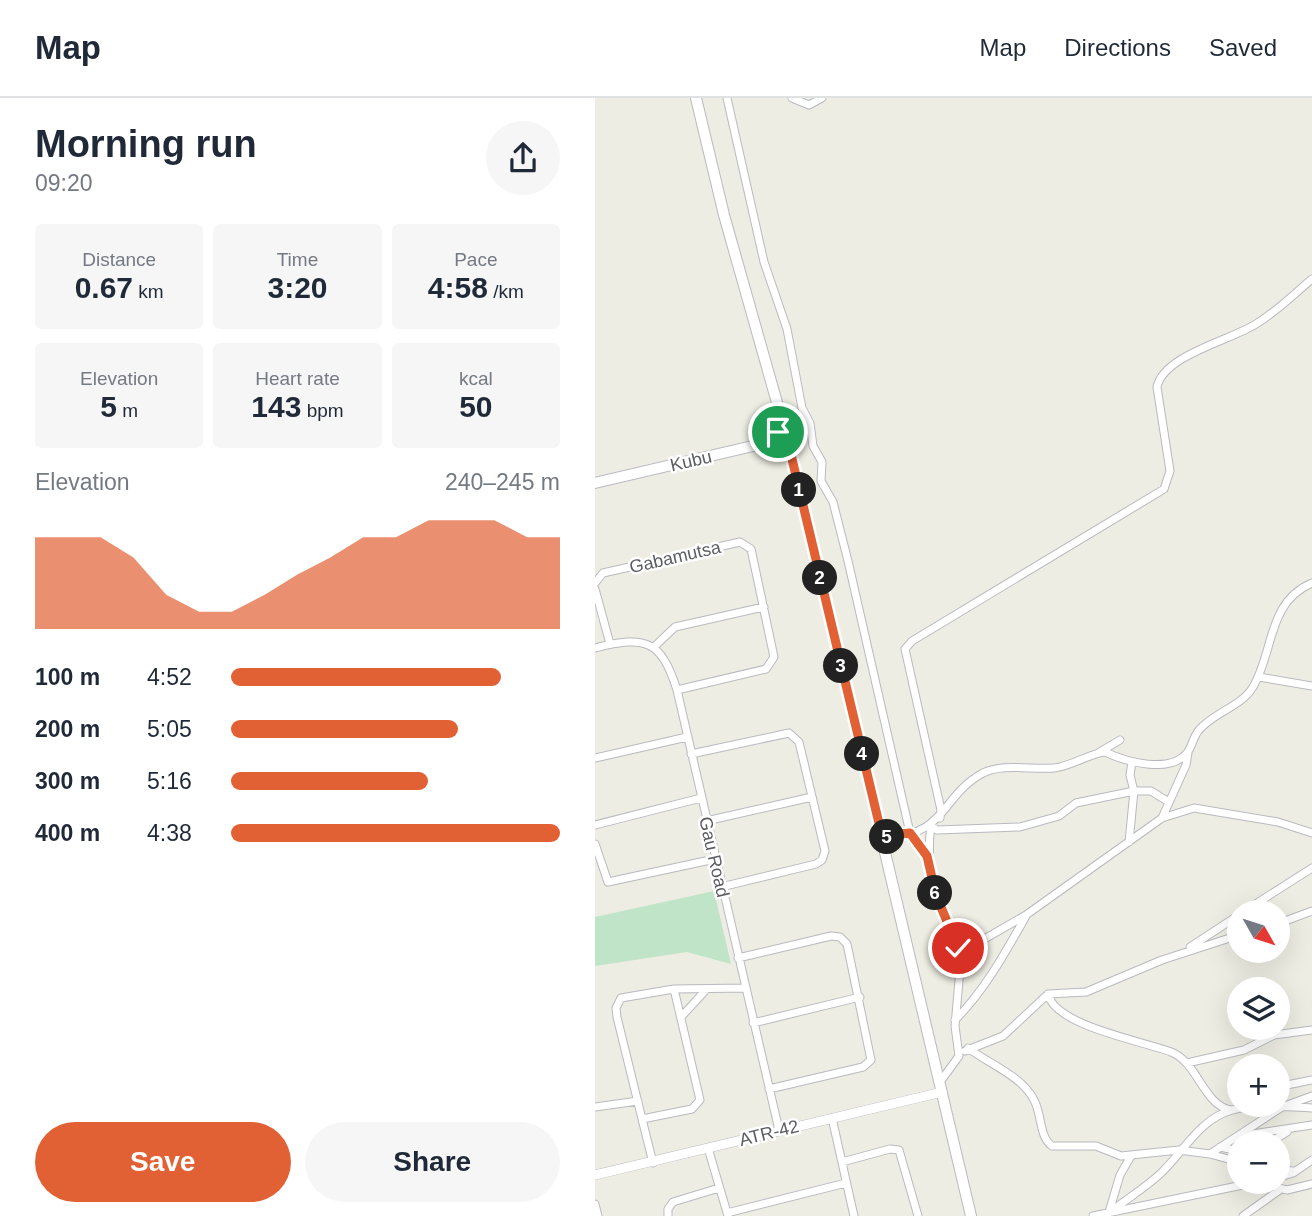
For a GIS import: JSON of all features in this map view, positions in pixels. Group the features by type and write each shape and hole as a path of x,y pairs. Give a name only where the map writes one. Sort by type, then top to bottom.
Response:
{"main road":[{"path":"696,98 724,215 782,417 971,1216"},
{"path":"765,443 780,428 782,417"},
{"name":"Kubu","path":"595,483 787,438"}],"street":[{"path":"727,98 764,262 787,329 814,450 822,462 821,481 833,502 848,561 910,833 927,856"},
{"path":"792,98 809,105 822,98"},
{"path":"940,818 940,803 905,649 912,641 1164,489 1170,471 1157,387 1159,376 1176,362 1257,324 1312,279"},
{"name":"Gabamutsa","path":"595,583 603,573 740,542 751,549 774,657 772,664 766,669 677,690"},
{"path":"1162,818 1200,728 1248,695 1259,677 1275,622 1291,597 1312,583"},
{"path":"595,589 610,644"},
{"path":"595,648 642,642 654,647 675,627 764,607"},
{"name":"Gau Road","path":"654,647 666,659 677,690 779,1130"},
{"path":"1259,677 1312,686"},
{"path":"691,754 789,733 799,742 825,851 822,860 815,864 721,887"},
{"path":"595,758 687,737"},
{"path":"882,836 910,833 932,826 967,785 986,772 1063,766 1098,753 1120,740"},
{"path":"1098,753 1105,752 1132,762 1167,764 1188,753"},
{"path":"1129,842 1134,791 1130,775 1132,762"},
{"path":"932,826 944,830 1020,827 1059,816 1076,803 1134,791 1151,792 1167,801"},
{"path":"706,821 812,797"},
{"path":"595,825 701,798"},
{"path":"959,1056 955,1020 964,960 974,945 1026,915 1162,818 1193,808 1278,821 1312,832"},
{"path":"932,826 927,856 936,895 964,960"},
{"path":"595,844 608,882 715,859"},
{"path":"1262,900 1312,869"},
{"path":"1290,919 1312,911"},
{"path":"955,1020 972,1004 995,970 1026,915"},
{"path":"1184,952 1227,923"},
{"path":"950,927 974,945"},
{"path":"738,958 835,936 847,944 860,998 872,1055 870,1063 769,1089"},
{"path":"941,1087 959,1056 968,1048 1003,1036 1048,994 1086,992 1184,952 1227,939"},
{"path":"653,1163 618,1017 618,1003 621,998 674,989 744,988"},
{"path":"642,1119 692,1109 701,1100 674,989"},
{"path":"681,1017 705,990"},
{"path":"1048,994 1051,1003 1069,1017 1170,1051 1187,1062 1217,1103 1227,1110"},
{"path":"753,1023 860,998"},
{"path":"1187,1062 1244,1050 1274,1035 1312,1030"},
{"path":"968,1048 1028,1090 1040,1113 1045,1139 1052,1146 1096,1146 1121,1156 1179,1150 1227,1159"},
{"path":"1290,1084 1312,1080"},
{"name":"ATR-42","path":"595,1175 832,1118 941,1087"},
{"path":"1290,1104 1312,1096"},
{"path":"595,1107 638,1101"},
{"path":"1290,1107 1312,1108"},
{"path":"1108,1213 1159,1175 1179,1150 1214,1118 1227,1112"},
{"path":"1243,1131 1266,1117"},
{"path":"832,1118 854,1216"},
{"path":"1282,1131 1312,1125"},
{"path":"1210,1154 1227,1142"},
{"path":"1220,1147 1227,1148"},
{"path":"708,1148 727,1215 846,1183"},
{"path":"842,1161 890,1149 899,1150 918,1216"},
{"path":"1108,1213 1120,1175 1131,1156"},
{"path":"1290,1173 1312,1160"},
{"path":"1290,1171 1297,1171"},
{"path":"1290,1188 1312,1184"},
{"path":"668,1216 668,1209 673,1202 719,1188"},
{"path":"1093,1216 1227,1189"},
{"path":"1243,1216 1274,1194"},
{"path":"595,1204 598,1216"}],"green space":[{"path":"714,891 731,964 687,952 595,966 595,917"}],"route":[{"path":"778,432 782,417 882,836 910,833 927,856 936,895 958,948"}]}
